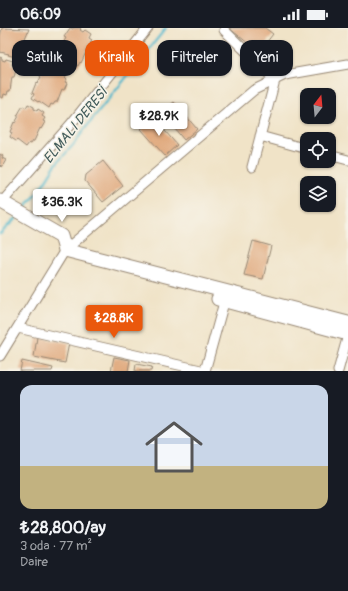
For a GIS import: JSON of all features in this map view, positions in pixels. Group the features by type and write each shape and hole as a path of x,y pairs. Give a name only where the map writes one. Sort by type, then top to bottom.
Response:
{"street":[{"path":"62,253 61,236 5,204 148,28"},
{"path":"224,30 275,80"},
{"path":"0,356 62,253 254,90 285,75 348,64"},
{"path":"252,167 275,80"},
{"path":"260,136 300,147"},
{"path":"336,157 348,160"},
{"path":"62,253 226,297 348,335 338,371"},
{"path":"226,297 348,323"},
{"path":"18,328 205,371 226,297"}],"building":[{"path":"2,28 29,29 24,40 12,40 12,56 0,52 0,36"},
{"path":"70,28 80,28 83,32 85,30 91,34 89,38 92,40 85,40 85,54 78,66 77,40 65,40 66,38 64,37"},
{"path":"229,28 265,28 273,34 268,40 244,40"},
{"path":"0,57 5,61 6,59 12,61 12,76 14,76 12,77 10,91 8,91 7,95 4,94 3,98 0,97"},
{"path":"66,76 67,79 64,90 62,89 57,102 53,105 51,104 49,108 32,98 34,94 32,93 40,77"},
{"path":"174,102 197,129 184,140 161,112"},
{"path":"28,104 34,107 37,111 38,109 44,113 42,116 45,118 43,121 45,122 41,129 40,128 34,141 31,144 29,143 26,147 10,137 12,133 10,132 14,122 15,123 19,116 17,116 21,109 23,106 26,108"},
{"path":"154,118 177,145 165,156 141,129"},
{"path":"0,154 3,156 2,158 6,160 2,167 0,165"},
{"path":"103,161 123,186 103,202 85,181 86,175"},
{"path":"253,241 271,246 263,279 244,275"},
{"path":"37,337 69,343 65,363 34,357"},
{"path":"114,357 130,360 128,371 111,371"},
{"path":"22,361 53,368 52,371 20,371"},
{"path":"136,364 152,367 151,371 135,371"}],"waterway":[{"name":"ELMALI DERESİ","path":"24,209 39,191 56,164 74,144 166,28"},
{"name":"ELMALI DERESİ","path":"0,234 18,216"}]}
